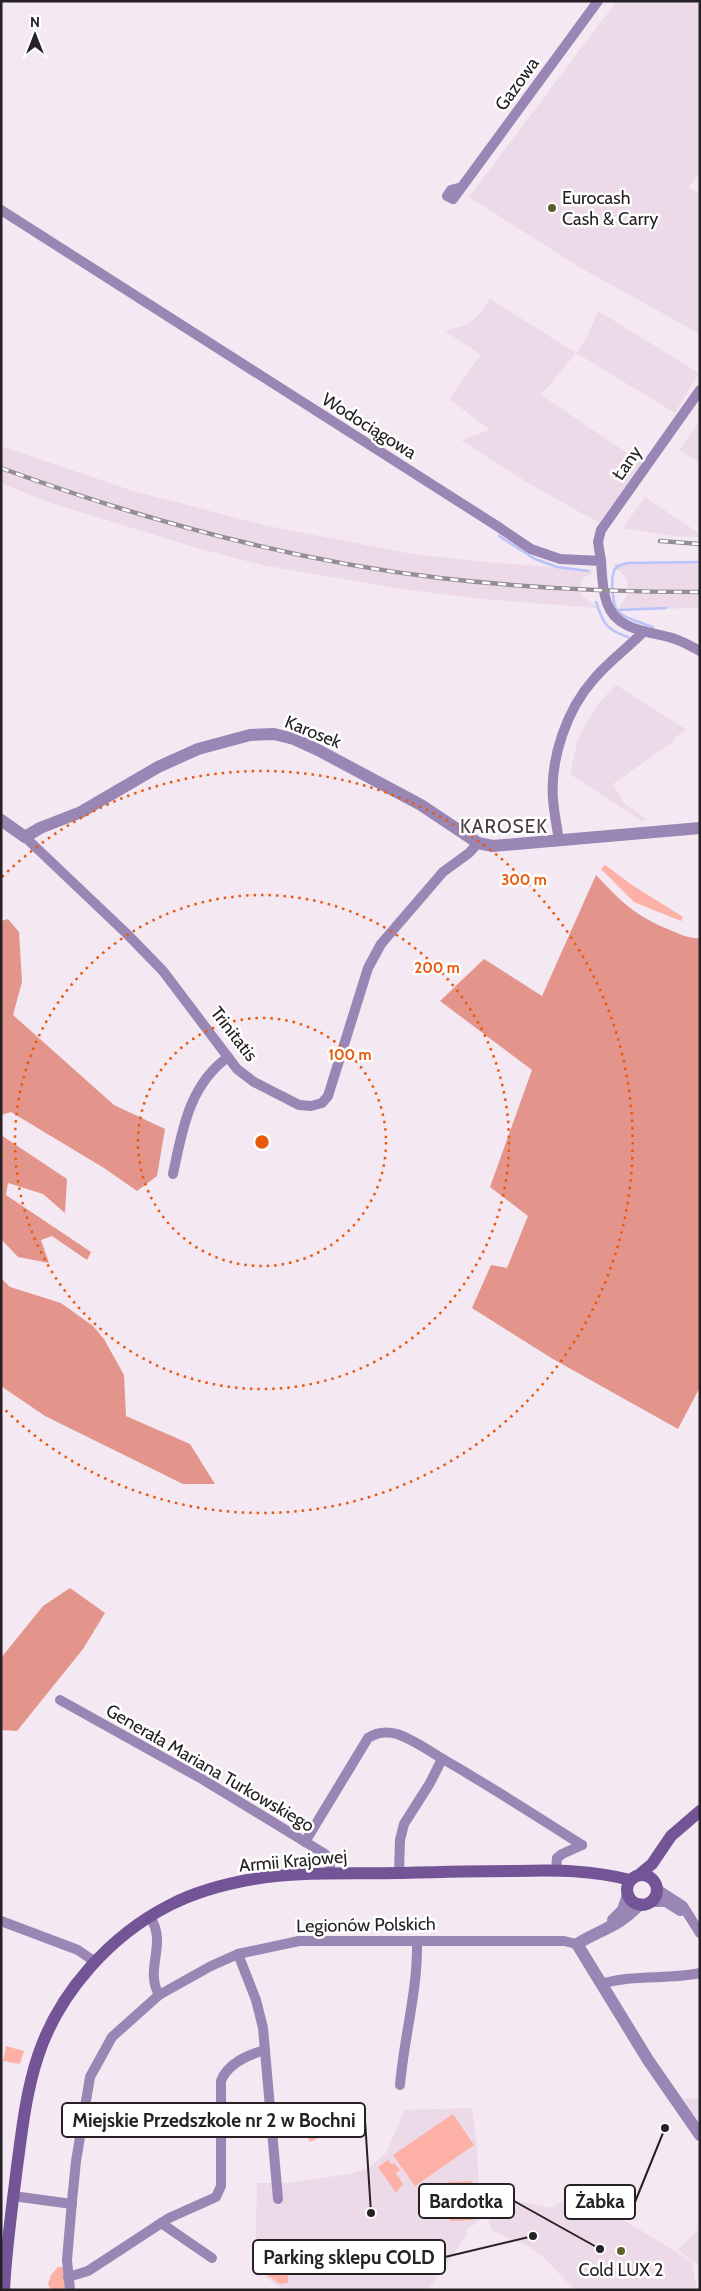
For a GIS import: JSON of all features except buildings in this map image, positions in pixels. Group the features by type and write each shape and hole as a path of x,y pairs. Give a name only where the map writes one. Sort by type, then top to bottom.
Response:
{"main road":[{"path":"686,1825 658,1868 656,1894 645,1903 632,1902 631,1885 652,1864 671,1836 700,1811"},
{"name":"Armii Krajowej","path":"4,2290 13,2196 28,2091 38,2054 53,2020 68,1995 94,1962 150,1917 170,1905 201,1892 234,1883 273,1876 582,1870 607,1874 631,1885"},
{"path":"631,1885 651,1878 656,1886"}],"street":[{"name":"Gazowa","path":"462,187 598,1"},
{"name":"Wodociągowa","path":"1,210 498,526 531,549 560,559 601,561"},
{"name":"Łany","path":"601,561 598,542 602,530 700,390"},
{"path":"601,561 605,596 612,612 624,624 678,640 700,651"},
{"path":"559,841 553,798 554,780 567,719 575,703 596,676 644,631"},
{"name":"Karosek","path":"25,837 40,828 81,812 158,767 198,749 250,735 274,734 294,739 318,750 421,805 478,843 493,846 700,828"},
{"path":"1,820 25,837"},
{"name":"Trinitatis","path":"25,837 128,934 163,971 242,1074 280,1097 299,1105 312,1106 322,1103 331,1089 368,968 381,944 443,872 469,853 478,843"},
{"path":"173,1174 190,1105 205,1078 216,1065 228,1057"},
{"name":"Generała Mariana Turkowskiego","path":"60,1700 202,1779 325,1854 330,1864 330,1874"},
{"path":"305,1842 340,1781 368,1738 385,1732 398,1734 442,1759 582,1845 557,1858 560,1870"},
{"path":"399,1873 400,1840 404,1824 430,1783 442,1759"},
{"path":"631,1885 623,1910 597,1932 577,1944 648,2060 700,2136"},
{"path":"656,1886 683,1906 698,1930"},
{"path":"597,1932 617,1925 645,1903 660,1901 672,1905 698,1930"},
{"path":"150,1917 157,1929 158,1941 153,1976 159,1995"},
{"path":"1,1921 78,1950 94,1962"},
{"name":"Legionów Polskich","path":"70,2290 67,2260 76,2160 90,2077 112,2037 159,1995 202,1970 238,1954 299,1941 564,1942 577,1944"},
{"path":"400,2085 403,2048 417,1974 417,1942"},
{"path":"238,1954 260,2012 278,2199"},
{"path":"601,1984 614,1980 687,1976 700,1973"},
{"path":"68,2277 88,2270 161,2223 211,2200 219,2193 221,2186 221,2081 224,2074 234,2064 251,2054 265,2050"},
{"path":"13,2196 72,2204"},
{"path":"161,2223 212,2258"}],"shaded area":[{"path":"617,1 700,1 700,172 689,187 700,194 700,334 579,267 469,197"},
{"path":"490,299 576,353 541,395 642,463 599,523 528,483 461,440 490,430 449,399 481,355 445,331 463,326 476,318"},
{"path":"598,311 699,373 675,413 576,353 587,337"},
{"path":"700,421 700,463 679,450"},
{"path":"1,446 133,491 268,526 412,554 485,562 593,570 592,574 582,578 581,595 598,608 483,599 408,590 262,565 194,547 48,502 1,483"},
{"path":"645,497 700,534 700,537 673,536 623,528"},
{"path":"700,561 700,608 617,610 627,596 627,579 613,564"},
{"path":"616,685 687,730 613,784 624,803 646,819 642,821 570,774 578,738 598,704"},
{"path":"605,865 632,885 683,917 681,921 634,902 601,869"},
{"path":"596,875 613,893 638,914 685,936 700,938 700,1387 678,1429 553,1359 472,1308 491,1265 507,1268 528,1216 490,1187 532,1070 440,1001 484,959 542,996"},
{"path":"8,919 19,932 22,982 13,1015 114,1105 165,1129 157,1176 137,1191 104,1168 11,1112 1,1115 1,921"},
{"path":"1,1135 67,1179 65,1213 43,1194 8,1183 6,1195 91,1252 87,1260 52,1236 41,1240 49,1263 18,1257 1,1239"},
{"path":"1,1278 10,1287 61,1303 93,1326 104,1339 124,1375 126,1416 190,1444 215,1484 183,1484 45,1416 1,1386"},
{"path":"70,1588 105,1613 83,1649 17,1731 1,1730 1,1658 43,1606"},
{"path":"6,2046 24,2051 20,2064 3,2061"},
{"path":"700,2098 700,2124 683,2099"},
{"path":"472,2108 477,2144 480,2221 467,2229 466,2236 428,2290 288,2290 288,2288 283,2290 255,2270 257,2183 288,2183 349,2174 369,2168 386,2153 405,2110"},
{"path":"453,2114 474,2145 415,2186 393,2155"},
{"path":"303,2115 321,2118 324,2135 310,2142 296,2116"},
{"path":"388,2160 391,2164 394,2163 400,2170 396,2173 403,2184 396,2193 378,2167"},
{"path":"472,2181 474,2220 450,2221 448,2182"},
{"path":"574,2189 692,2262 697,2290 575,2290 543,2257 529,2247 493,2231 489,2224 487,2194 551,2208 563,2201"},
{"path":"700,2228 700,2267 678,2250"},
{"path":"257,2241 286,2242 288,2283 280,2284 261,2271 256,2249"},
{"path":"58,2267 63,2267 65,2287 63,2290 51,2290 48,2284 51,2275"}],"waterway":[{"path":"499,536 535,559 557,567 588,571"},
{"path":"653,627 629,618 617,610 612,590 612,579 615,569 627,563 700,562"},
{"path":"596,602 606,625 615,632 628,637"},
{"path":"618,610 666,608"}],"railway":[{"path":"1,468 108,505 162,521 217,536 328,561 440,578 537,587 700,592"},
{"path":"660,541 700,544"}],"place":[{"name":"Eurocash Cash & Carry","path":"552,208"},
{"name":"Żabka","path":"665,2128"},
{"name":"Miejskie Przedszkole nr 2 w Bochni","path":"371,2213"},
{"name":"Parking sklepu COLD","path":"533,2236"},
{"name":"Bardotka","path":"600,2249"},
{"name":"Cold LUX 2","path":"621,2251"}],"district":[{"name":"KAROSEK","path":"504,826"}]}
